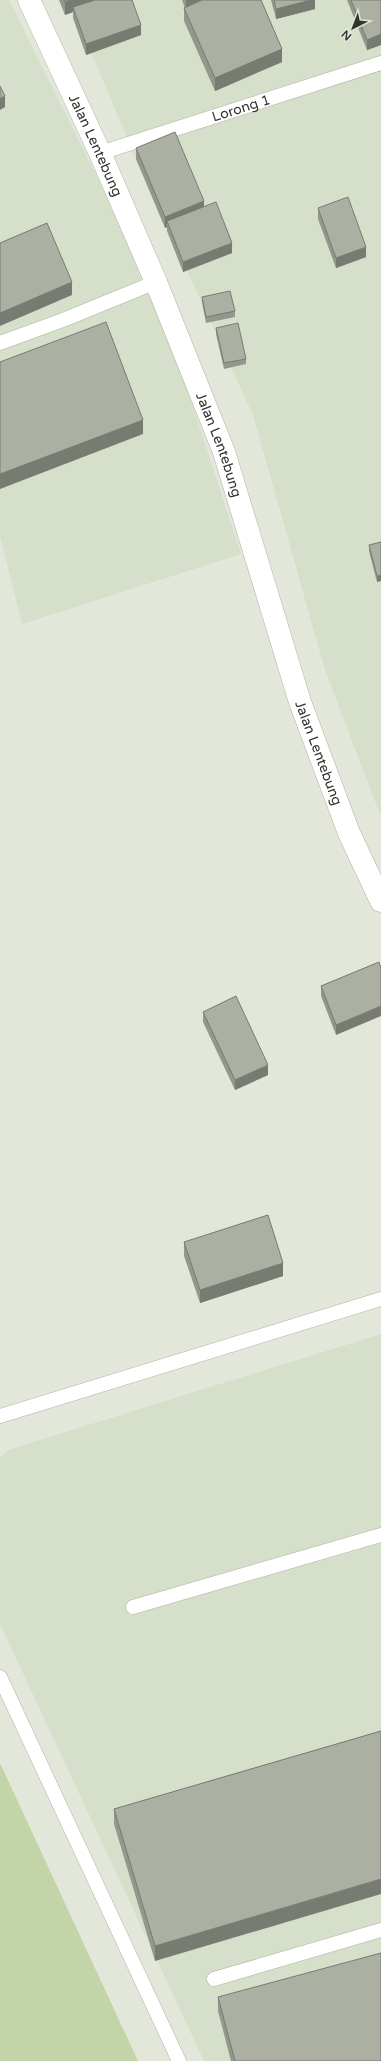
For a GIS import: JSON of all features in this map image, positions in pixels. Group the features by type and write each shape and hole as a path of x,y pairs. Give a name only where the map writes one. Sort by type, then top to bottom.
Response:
{"street":[{"name":"Jalan Lentebung","path":"29,0 100,153 156,282 224,452 300,702 349,833 381,901"}],"lane":[{"name":"Lorong 1","path":"100,153 381,63"},
{"path":"0,343 63,320 156,282"},
{"path":"0,1416 381,1299"},
{"path":"133,1607 381,1535"},
{"path":"0,1677 179,2061"},
{"path":"214,1980 381,1930"}],"shaded area":[{"path":"0,0 9,0 148,280 193,407 241,554 22,624 0,536"},
{"path":"69,0 381,0 381,817 325,670 253,415 136,159"},
{"path":"381,1334 381,2061 204,2061 0,1624 0,1458 8,1450"}],"green space":[{"path":"0,1763 138,2061 0,2061"}],"building":[{"path":"95,0 132,0 141,25 86,44 73,7"},
{"path":"202,0 261,0 282,49 215,78 184,8"},
{"path":"274,0 311,0 276,9"},
{"path":"351,0 381,0 381,34 367,40"},
{"path":"0,86 5,96 0,99"},
{"path":"175,132 204,201 165,217 136,148"},
{"path":"348,197 366,247 336,258 318,208"},
{"path":"216,202 232,243 183,262 167,221"},
{"path":"47,223 72,282 0,313 0,243"},
{"path":"230,291 235,311 206,317 202,297"},
{"path":"106,322 143,420 0,474 0,362"},
{"path":"238,323 246,359 224,363 216,328"},
{"path":"381,542 381,575 377,576 369,545"},
{"path":"379,962 381,968 381,1006 336,1025 321,986"},
{"path":"236,996 268,1065 235,1080 203,1012"},
{"path":"268,1215 283,1263 200,1290 184,1242"},
{"path":"381,1731 381,1879 155,1946 114,1809"},
{"path":"381,1953 381,2061 235,2061 218,1997"}]}
